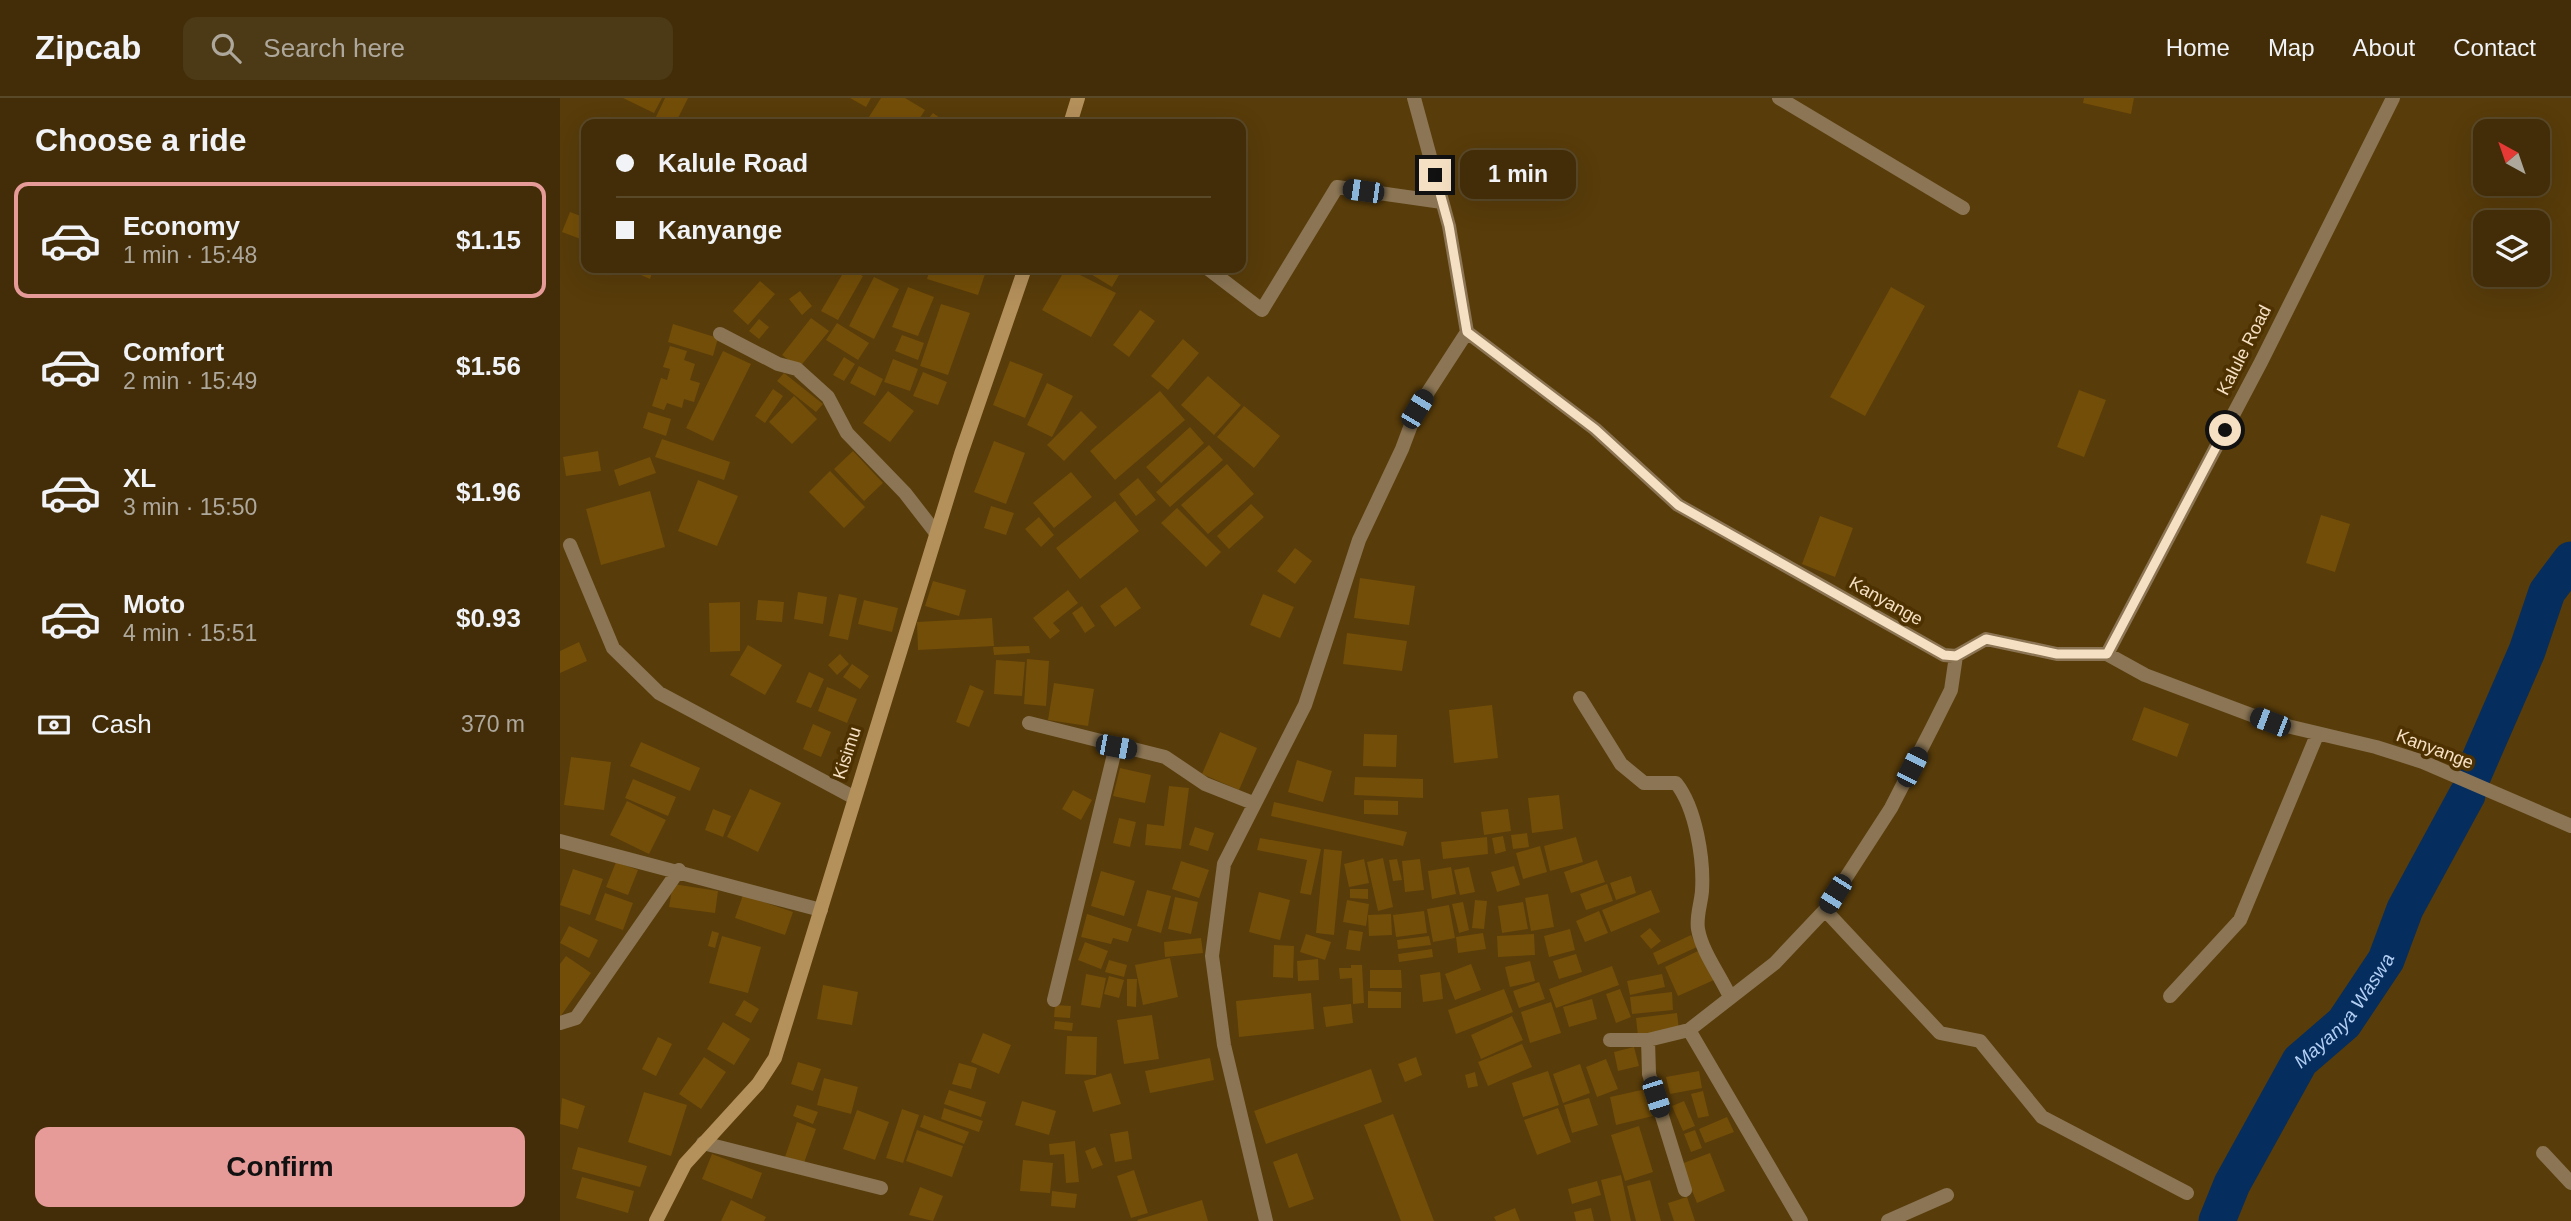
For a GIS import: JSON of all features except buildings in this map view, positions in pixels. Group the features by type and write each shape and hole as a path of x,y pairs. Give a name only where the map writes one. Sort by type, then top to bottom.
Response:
{"street":[{"path":"1072,119 1078,98"},
{"path":"1266,1221 1224,1045 1212,956 1224,864 1305,705 1359,540 1402,449 1417,409 1467,332 1442,202 1414,98"},
{"path":"1779,98 1963,208"},
{"name":"Kalule Road","path":"2107,654 2262,362 2393,98"},
{"path":"1214,273 1262,310 1337,187 1442,202"},
{"name":"Kisimu","path":"656,1221 685,1164 758,1084 775,1058 936,533 1023,273"},
{"name":"Kanyange","path":"1467,332 1603,436 1678,505 1935,650 1956,656 1986,639 2057,654 2107,654 2145,675 2270,722 2376,747 2423,762 2571,826"},
{"path":"720,334 778,364 797,369 828,397 847,433 905,493 936,533"},
{"path":"570,545 613,648 659,693 765,753 853,797"},
{"path":"1610,1040 1648,1040 1689,1030 1775,963 1825,910 1891,808 1951,690 1956,656"},
{"path":"1580,698 1621,764 1644,783 1676,783 1684,793 1695,822 1700,868 1702,890 1698,928 1731,997"},
{"path":"1029,723 1116,747 1165,757 1205,784 1253,803"},
{"path":"2170,996 2240,920 2317,735"},
{"path":"1054,1000 1116,747"},
{"path":"560,841 679,870 821,910"},
{"path":"560,1023 576,1018 679,870"},
{"path":"1825,910 1940,1033 1980,1041 2042,1117 2187,1193"},
{"path":"1689,1030 1801,1221"},
{"path":"1648,1040 1648,1074 1685,1190"},
{"path":"703,1143 881,1188"},
{"path":"2543,1153 2571,1183"},
{"path":"1888,1221 1947,1195"}],"waterway":[{"name":"Mayanya Waswa","path":"2473,775 2527,651 2547,592 2571,560"},
{"name":"Mayanya Waswa","path":"2217,1221 2232,1184 2300,1061 2344,1023 2386,960 2405,909 2467,795"}],"route":[{"path":"1435,175 1449,226 1467,332 1595,429 1678,505 1787,569 1944,655 1956,656 1986,639 2057,654 2107,654 2225,430"}]}
